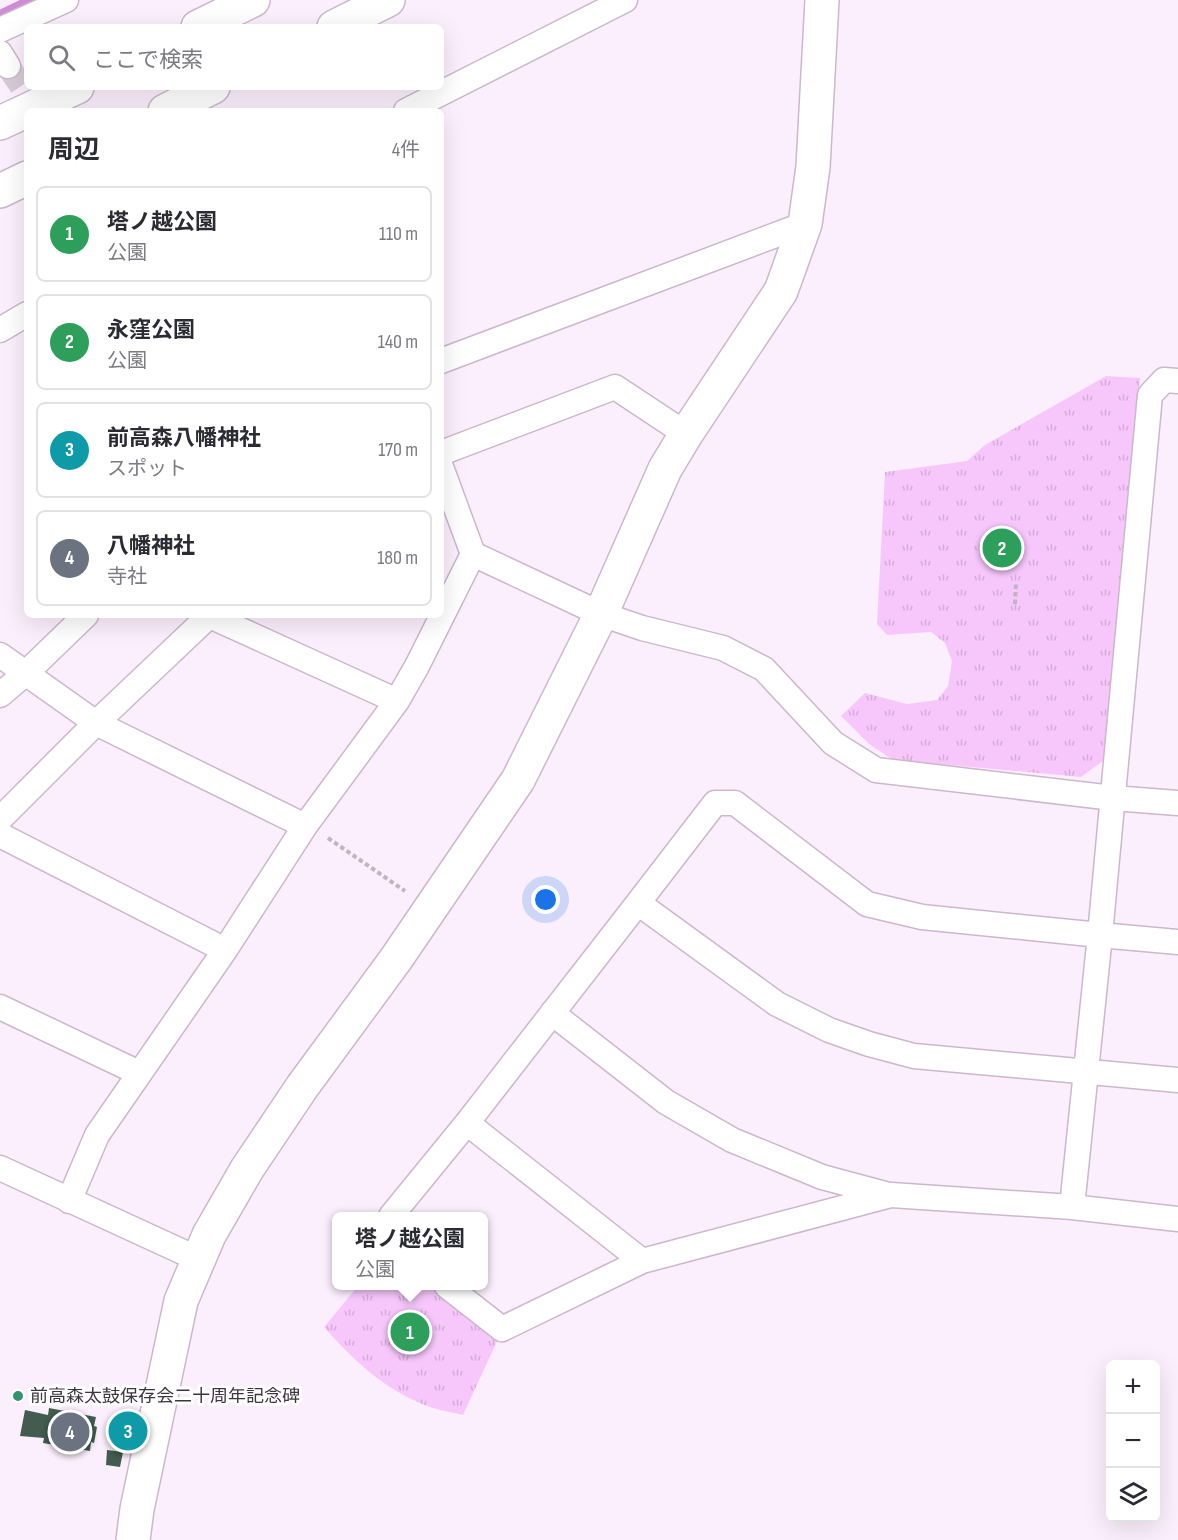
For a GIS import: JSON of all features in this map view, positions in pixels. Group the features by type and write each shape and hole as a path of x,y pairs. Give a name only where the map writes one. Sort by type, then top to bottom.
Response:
{"main road":[{"path":"204,24 253,0"},
{"path":"340,24 388,0"},
{"path":"133,1540 137,1509 182,1301 209,1235 247,1168 302,1087 396,959 518,780 600,614 665,469 781,291 805,224 813,166 822,0"},
{"path":"32,108 71,90"},
{"path":"171,108 207,90"},
{"path":"0,123 24,112"},
{"path":"0,191 24,179"}],"street":[{"path":"0,30 66,0"},
{"path":"412,108 625,0"},
{"path":"444,360 805,224"},
{"path":"0,330 24,316"},
{"path":"1072,1208 1087,1072 1150,395 1164,380 1178,381"},
{"path":"444,452 615,387 686,435"},
{"path":"444,475 473,554 600,614 642,628 723,648 764,669 833,743 876,770 1113,798 1178,803"},
{"path":"444,612 473,554"},
{"path":"0,695 26,674 83,618"},
{"path":"0,819 96,723 207,618"},
{"path":"217,618 397,701"},
{"path":"69,1201 97,1135 225,950 305,826 397,701 441,618"},
{"path":"0,655 96,723 305,826"},
{"path":"394,1212 467,1123 715,803 735,803 867,904 922,917 1178,942"},
{"path":"0,835 225,950"},
{"path":"638,903 777,1004 830,1030 869,1044 914,1056 1178,1080"},
{"path":"0,1007 138,1074"},
{"path":"552,1013 666,1102 732,1140 822,1177 891,1195 1072,1208 1178,1219"},
{"path":"467,1123 642,1261"},
{"path":"0,1168 198,1259"},
{"path":"452,1290 502,1329 642,1261 891,1195"}],"path":[{"path":"1015,604 1016,582"},
{"path":"341,847 396,884"}],"green space":[{"path":"1106,376 1140,378 1103,761 1081,777 893,760 869,744 841,716 865,693 907,704 937,700 948,686 952,661 945,643 931,632 887,635 877,624 885,472 967,461 985,445"},
{"path":"355,1290 436,1290 499,1337 463,1415 427,1406 397,1392 358,1362 324,1327"}],"building":[{"path":"49,1408 96,1417 94,1426 97,1427 90,1451 43,1443 44,1438 20,1436 25,1410 48,1415"},
{"path":"107,1450 123,1452 120,1467 106,1465"}],"waterway":[{"path":"0,14 29,0"}],"tunnel":[{"path":"8,66 24,90"},
{"path":"24,90 36,108"}],"place":[{"name":"永窪公園","path":"1002,548"},
{"name":"塔ノ越公園","path":"410,1332"},
{"name":"前高森太鼓保存会二十周年記念碑","path":"18,1396"},
{"name":"前高森八幡神社","path":"128,1431"},
{"name":"八幡神社","path":"70,1432"}]}
